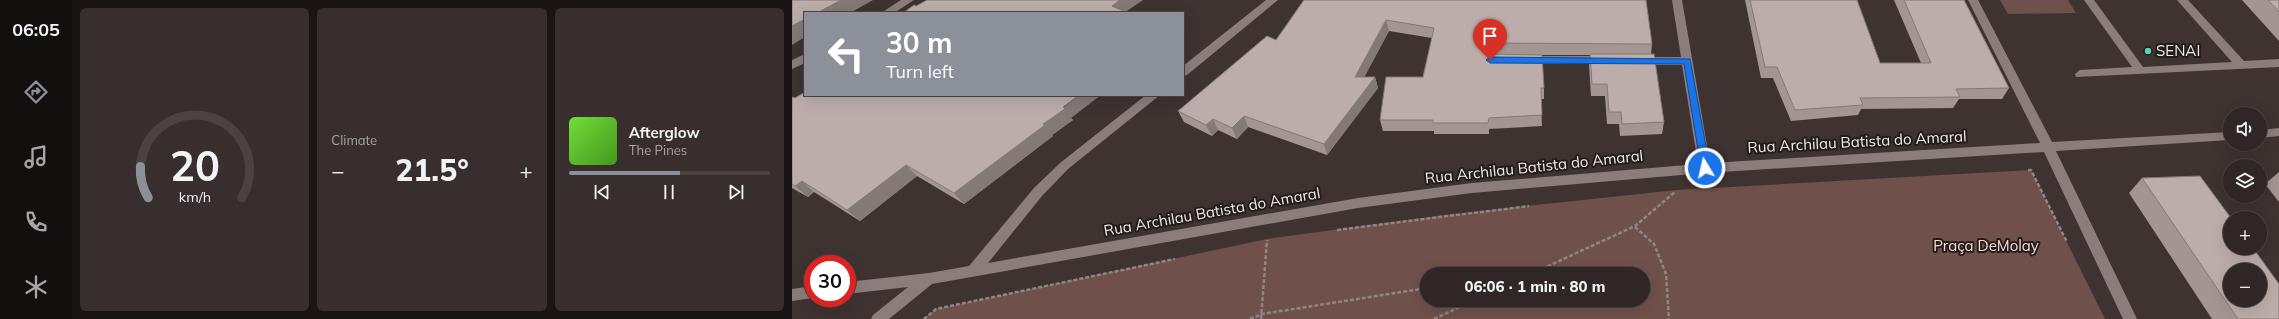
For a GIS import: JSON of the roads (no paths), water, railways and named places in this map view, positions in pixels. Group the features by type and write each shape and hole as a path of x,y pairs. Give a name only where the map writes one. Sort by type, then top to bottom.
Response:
{"street":[{"path":"888,12 909,0"},
{"path":"1184,71 1273,0"},
{"path":"1677,0 1705,168"},
{"path":"1973,0 2048,147 2130,319"},
{"path":"2089,0 2140,70"},
{"path":"2182,0 2241,65"},
{"path":"792,65 804,59"},
{"path":"1514,60 1616,60"},
{"path":"1632,60 1687,61"},
{"path":"2080,74 2279,63"},
{"path":"973,271 1038,192 1064,166 1153,96"},
{"path":"2267,133 2279,132"},
{"name":"Rua Archilau Batista do Amaral","path":"856,287 973,271 1358,203 1487,187 1705,168 2223,136"},
{"path":"878,319 929,278"},
{"path":"792,295 804,293"}],"place":[{"name":"SENAI","path":"2148,51"}],"park label":[{"name":"Praça DeMolay","path":"1986,246"}]}
